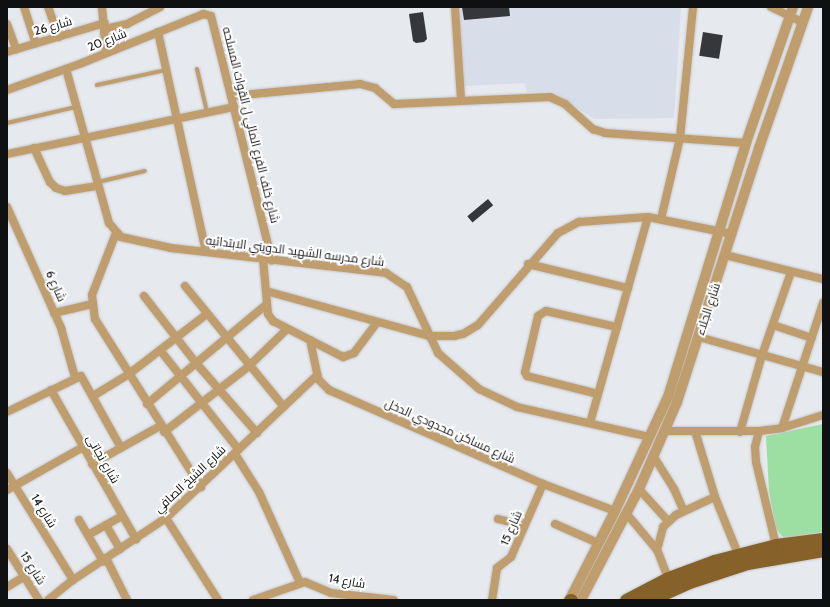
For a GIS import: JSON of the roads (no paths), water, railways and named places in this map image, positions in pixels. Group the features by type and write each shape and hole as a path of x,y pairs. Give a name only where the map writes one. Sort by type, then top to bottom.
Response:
{"main road":[{"path":"626,600 668,578 738,554 776,545 823,539"},
{"path":"649,600 662,597 747,563 823,550"}],"street":[{"path":"24,7 36,43"},
{"path":"48,7 59,37"},
{"path":"102,7 105,26 106,53"},
{"name":"شارع 26","path":"7,52 36,43 105,26 127,24 160,7"},
{"path":"455,7 461,101"},
{"path":"662,219 680,138 693,7"},
{"path":"771,7 788,18 802,22"},
{"name":"شارع الجلاء","path":"573,600 598,543 650,437 672,384 746,143 793,7"},
{"name":"شارع الجلاء","path":"573,600 626,513 639,489 665,431 700,336 725,255 808,7"},
{"name":"شارع 20","path":"7,90 66,69 203,14 213,18"},
{"name":"شارع خلف الفرع المالي ل القوات المسلحه","path":"213,18 267,259 267,304"},
{"path":"7,24 16,49"},
{"path":"158,32 206,252"},
{"path":"66,69 108,223 116,233 92,304 95,319 162,429 201,487"},
{"path":"231,96 360,84 375,88 394,104 550,97 565,104 598,132 746,143"},
{"path":"7,154 234,107"},
{"path":"34,148 50,182 56,188 65,191 98,184"},
{"name":"شارع 6","path":"7,207 67,344 75,377"},
{"path":"266,291 377,323 429,336 454,336 472,330 528,264 558,233 571,225 586,220 648,217 732,234"},
{"path":"590,423 648,217"},
{"name":"شارع مدرسه الشهيد الدويني الابتدائيه","path":"116,233 126,239 206,252 386,273 394,276 407,287 429,336 444,360 488,395 517,407 650,437"},
{"path":"725,255 823,279"},
{"path":"528,264 628,288"},
{"path":"740,432 762,355 791,272"},
{"path":"185,286 284,407"},
{"path":"144,296 196,363 257,433"},
{"path":"782,428 823,303"},
{"path":"54,312 92,304"},
{"path":"147,404 267,304 271,319 310,340 347,357 354,353 377,323"},
{"path":"598,394 527,376 526,372 538,316 546,311 617,327"},
{"path":"93,396 128,374 207,314"},
{"path":"773,325 812,338"},
{"path":"92,464 121,448 162,429 202,404 220,391 249,366 288,329"},
{"path":"700,336 823,372"},
{"name":"شارع مساكن محدودي الدخل","path":"310,340 317,375 321,384 329,390 543,484 615,511"},
{"path":"160,350 237,452 259,492 300,583 253,600"},
{"name":"شارع الشيخ الصافي","path":"48,600 73,580 166,518 201,487 317,375"},
{"path":"7,412 75,377 83,377 121,448"},
{"name":"شارع نجاتى","path":"51,390 136,539"},
{"path":"665,431 759,431 782,428 823,415"},
{"path":"695,431 715,497 738,554"},
{"path":"759,431 755,447 756,462 776,545"},
{"path":"11,488 83,447"},
{"path":"654,457 674,488 684,511"},
{"name":"شارع 14","path":"7,474 11,488 73,580"},
{"name":"شارع 15","path":"492,600 497,568 511,557 543,484"},
{"path":"639,489 668,521"},
{"path":"657,550 659,535 668,521 684,511 715,497"},
{"path":"626,513 657,550 668,578"},
{"path":"88,535 122,516"},
{"path":"166,518 218,600"},
{"path":"498,519 524,526"},
{"path":"80,520 126,600"},
{"path":"555,524 598,543"},
{"path":"106,525 120,550"},
{"name":"شارع 15","path":"7,549 39,600"},
{"path":"7,587 24,576"},
{"name":"شارع 14","path":"300,583 310,583 337,594 394,600"}],"lane":[{"path":"197,69 207,112"},
{"path":"97,85 167,70"},
{"path":"7,123 76,107"},
{"path":"98,184 146,171"}]}
